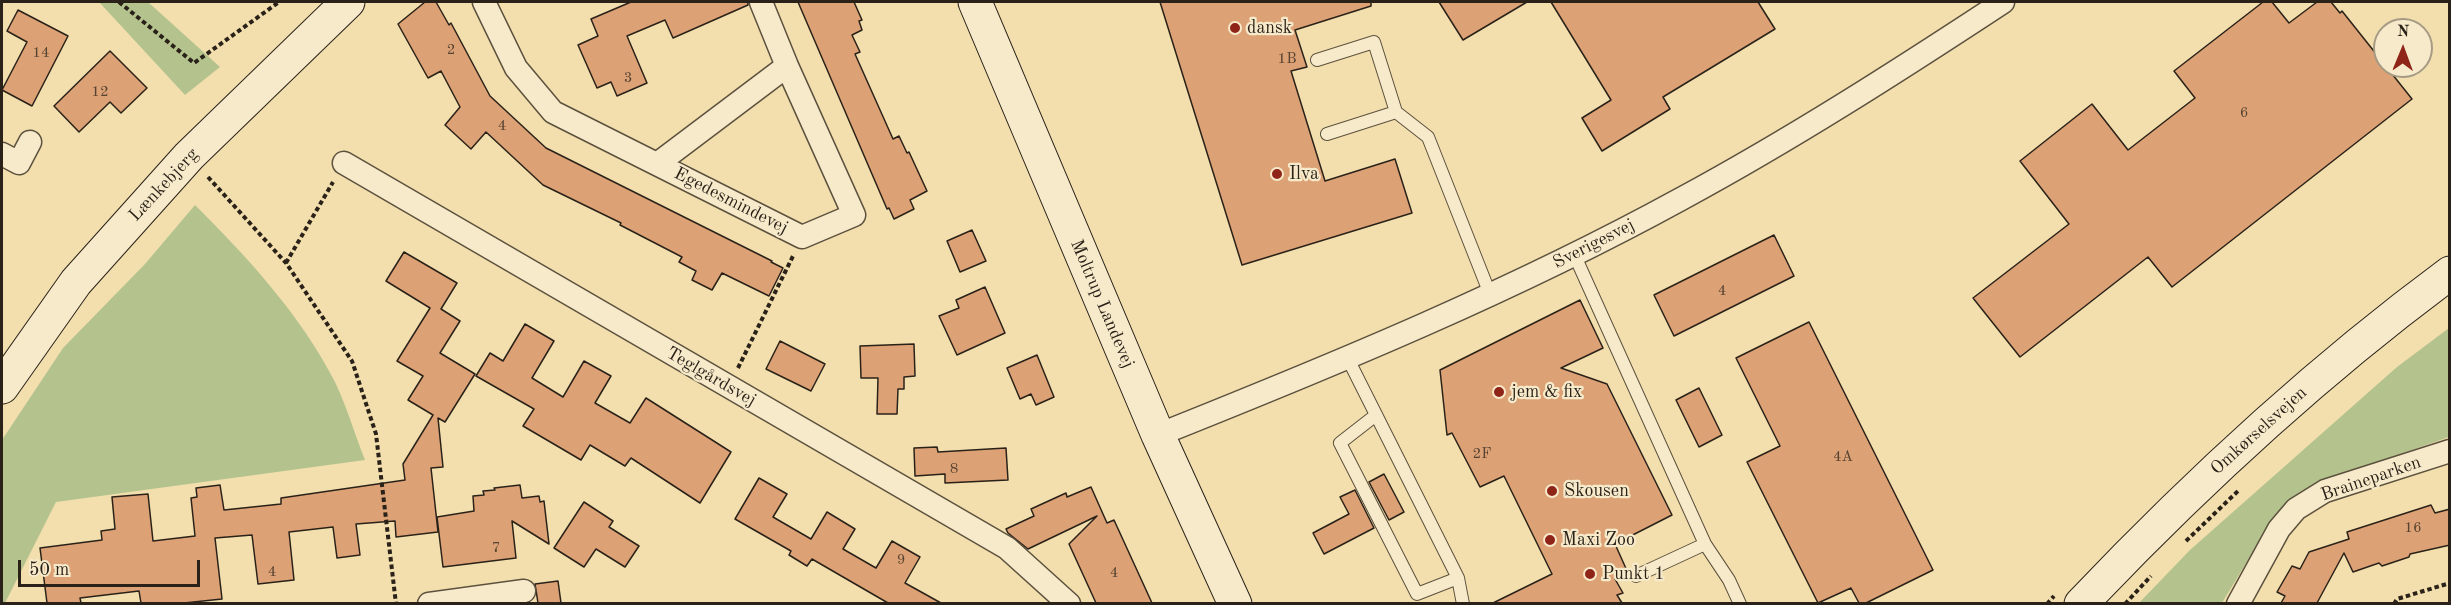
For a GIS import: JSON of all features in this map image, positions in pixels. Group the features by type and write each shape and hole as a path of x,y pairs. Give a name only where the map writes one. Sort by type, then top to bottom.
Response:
{"street":[{"name":"Lænkebjerg","path":"2,387 76,282 189,156 348,2"},
{"name":"Egedesmindevej","path":"484,2 516,68 553,112 802,237 854,214 787,66 761,2"},
{"name":"Moltrup Landevej","path":"975,2 1158,435 1234,603"},
{"name":"Sverigesvej","path":"1158,435 1348,359 1575,254 1680,200 1783,142 2003,2"},
{"name":"Egedesmindevej","path":"657,164 787,66"},
{"path":"2,154 19,163 30,142"},
{"name":"Teglgårdsvej","path":"344,163 1007,548 1069,603"},
{"name":"Omkørselsvejen","path":"2081,603 2134,547 2255,432 2384,322 2450,273"},
{"name":"Braineparken","path":"2238,603 2279,529 2296,509 2325,491 2450,451"},
{"path":"429,603 524,591"}],"lane":[{"path":"1317,60 1374,42 1396,112 1428,137 1490,294"},
{"path":"1327,134 1396,112"},
{"path":"1575,254 1705,544 1729,580 1740,603"},
{"path":"1348,359 1458,578 1462,603"},
{"path":"1376,415 1340,443 1417,594 1458,578"},
{"path":"1636,576 1705,544"}],"path":[{"path":"119,2 194,63 279,2"},
{"path":"189,156 286,263 352,361 376,434 396,603"},
{"path":"286,263 344,163"},
{"path":"729,387 802,237"},
{"path":"2186,542 2243,486"},
{"path":"2125,603 2154,573"},
{"path":"2394,603 2397,599 2450,583"}],"green space":[{"path":"99,2 148,2 220,67 185,95"},
{"path":"195,205 253,266 306,333 335,382 365,460 56,502 5,603 2,603 2,440 63,348 145,264"},
{"path":"2449,328 2449,437 2315,484 2274,517 2222,603 2138,604 2190,550 2397,367"}],"building":[{"path":"425,2 436,2 449,25 451,23 490,96 546,148 783,268 769,296 722,273 712,290 692,280 696,271 679,262 682,257 620,225 621,223 543,185 486,132 471,149 445,125 460,107 441,71 428,78 398,24"},
{"path":"631,2 748,2 748,5 673,38 665,20 627,36 647,83 617,96 611,82 597,88 578,45 598,36 591,19"},
{"path":"798,2 854,2 862,20 859,21 862,30 852,35 860,52 855,54 893,139 899,136 927,191 910,200 914,209 894,219 889,208 887,209"},
{"path":"1160,2 1371,2 1371,6 1295,30 1307,67 1291,71 1325,181 1395,159 1412,213 1242,265"},
{"path":"1439,2 1527,2 1463,40"},
{"path":"1551,2 1758,2 1775,29 1663,97 1670,109 1602,151 1582,118 1611,100"},
{"path":"2263,2 2272,2 2289,23 2317,2 2331,2 2340,13 2342,11 2373,50 2373,78 2395,78 2412,99 2172,287 2148,257 2020,357 1973,298 2069,224 2020,161 2092,104 2128,150 2195,98 2174,71"},
{"path":"18,10 68,36 32,106 2,90 27,42 7,31"},
{"path":"110,51 147,88 121,113 110,102 79,132 54,106"},
{"path":"972,230 986,261 960,272 947,241"},
{"path":"1774,235 1794,276 1674,336 1654,295"},
{"path":"404,252 457,283 441,309 460,321 440,353 475,374 445,422 438,418 443,467 431,468 438,532 396,537 395,521 356,524 360,555 337,558 333,527 289,532 294,580 258,584 252,535 215,538 222,599 184,603 141,603 139,591 80,598 81,603 47,603 40,548 102,540 101,531 115,529 112,497 148,494 153,541 195,536 191,498 197,497 196,488 220,485 224,510 281,504 281,498 405,480 403,464 433,415 408,400 423,376 397,361 430,308 386,281"},
{"path":"985,287 1005,333 957,355 939,316 959,308 956,300"},
{"path":"1580,300 1603,348 1561,368 1607,384 1672,515 1615,544 1628,573 1615,579 1623,593 1617,595 1622,603 1493,603 1552,574 1504,476 1480,487 1452,433 1447,435 1440,370"},
{"path":"1809,322 1933,570 1866,603 1859,603 1851,588 1818,603 1747,462 1780,446 1736,358"},
{"path":"525,324 554,341 532,378 563,397 584,361 611,376 595,403 630,423 646,398 731,452 700,503 631,458 625,466 590,445 581,460 523,426 534,409 476,376 490,353 503,361"},
{"path":"780,341 825,364 811,391 766,369"},
{"path":"914,344 915,376 904,377 904,389 898,389 897,414 877,414 878,378 861,378 860,346"},
{"path":"1037,355 1054,397 1036,405 1031,394 1020,399 1007,368"},
{"path":"1699,388 1722,435 1699,447 1676,400"},
{"path":"937,447 938,452 1006,448 1008,480 945,483 945,474 915,476 914,448"},
{"path":"1384,474 1404,512 1389,520 1369,482"},
{"path":"759,478 787,494 773,517 811,539 827,512 855,529 843,549 876,568 892,541 920,557 905,583 941,603 888,603 812,559 807,566 789,555 791,551 735,519"},
{"path":"520,485 522,498 539,496 540,502 544,501 549,544 512,521 516,558 443,567 437,517 474,511 473,496 484,495 483,491"},
{"path":"1091,487 1107,523 1114,520 1152,603 1096,603 1069,544 1097,516 1028,549 1008,533 1006,529 1034,516 1031,509 1066,493 1067,497"},
{"path":"1355,490 1374,528 1324,554 1313,533 1349,514 1340,497"},
{"path":"584,502 613,521 609,527 639,546 625,567 596,549 584,567 554,548"},
{"path":"2431,505 2435,513 2450,509 2450,545 2410,554 2409,557 2382,566 2379,563 2353,572 2344,553 2317,603 2281,603 2285,596 2277,592 2292,566 2300,569 2309,552 2349,539 2347,532"},
{"path":"558,581 561,603 538,603 535,584"}],"place":[{"name":"dansk","path":"1235,28"},
{"name":"Ilva","path":"1277,174"},
{"name":"jem & fix","path":"1499,392"},
{"name":"Skousen","path":"1552,491"},
{"name":"Maxi Zoo","path":"1550,540"},
{"name":"Punkt 1","path":"1590,574"}]}
